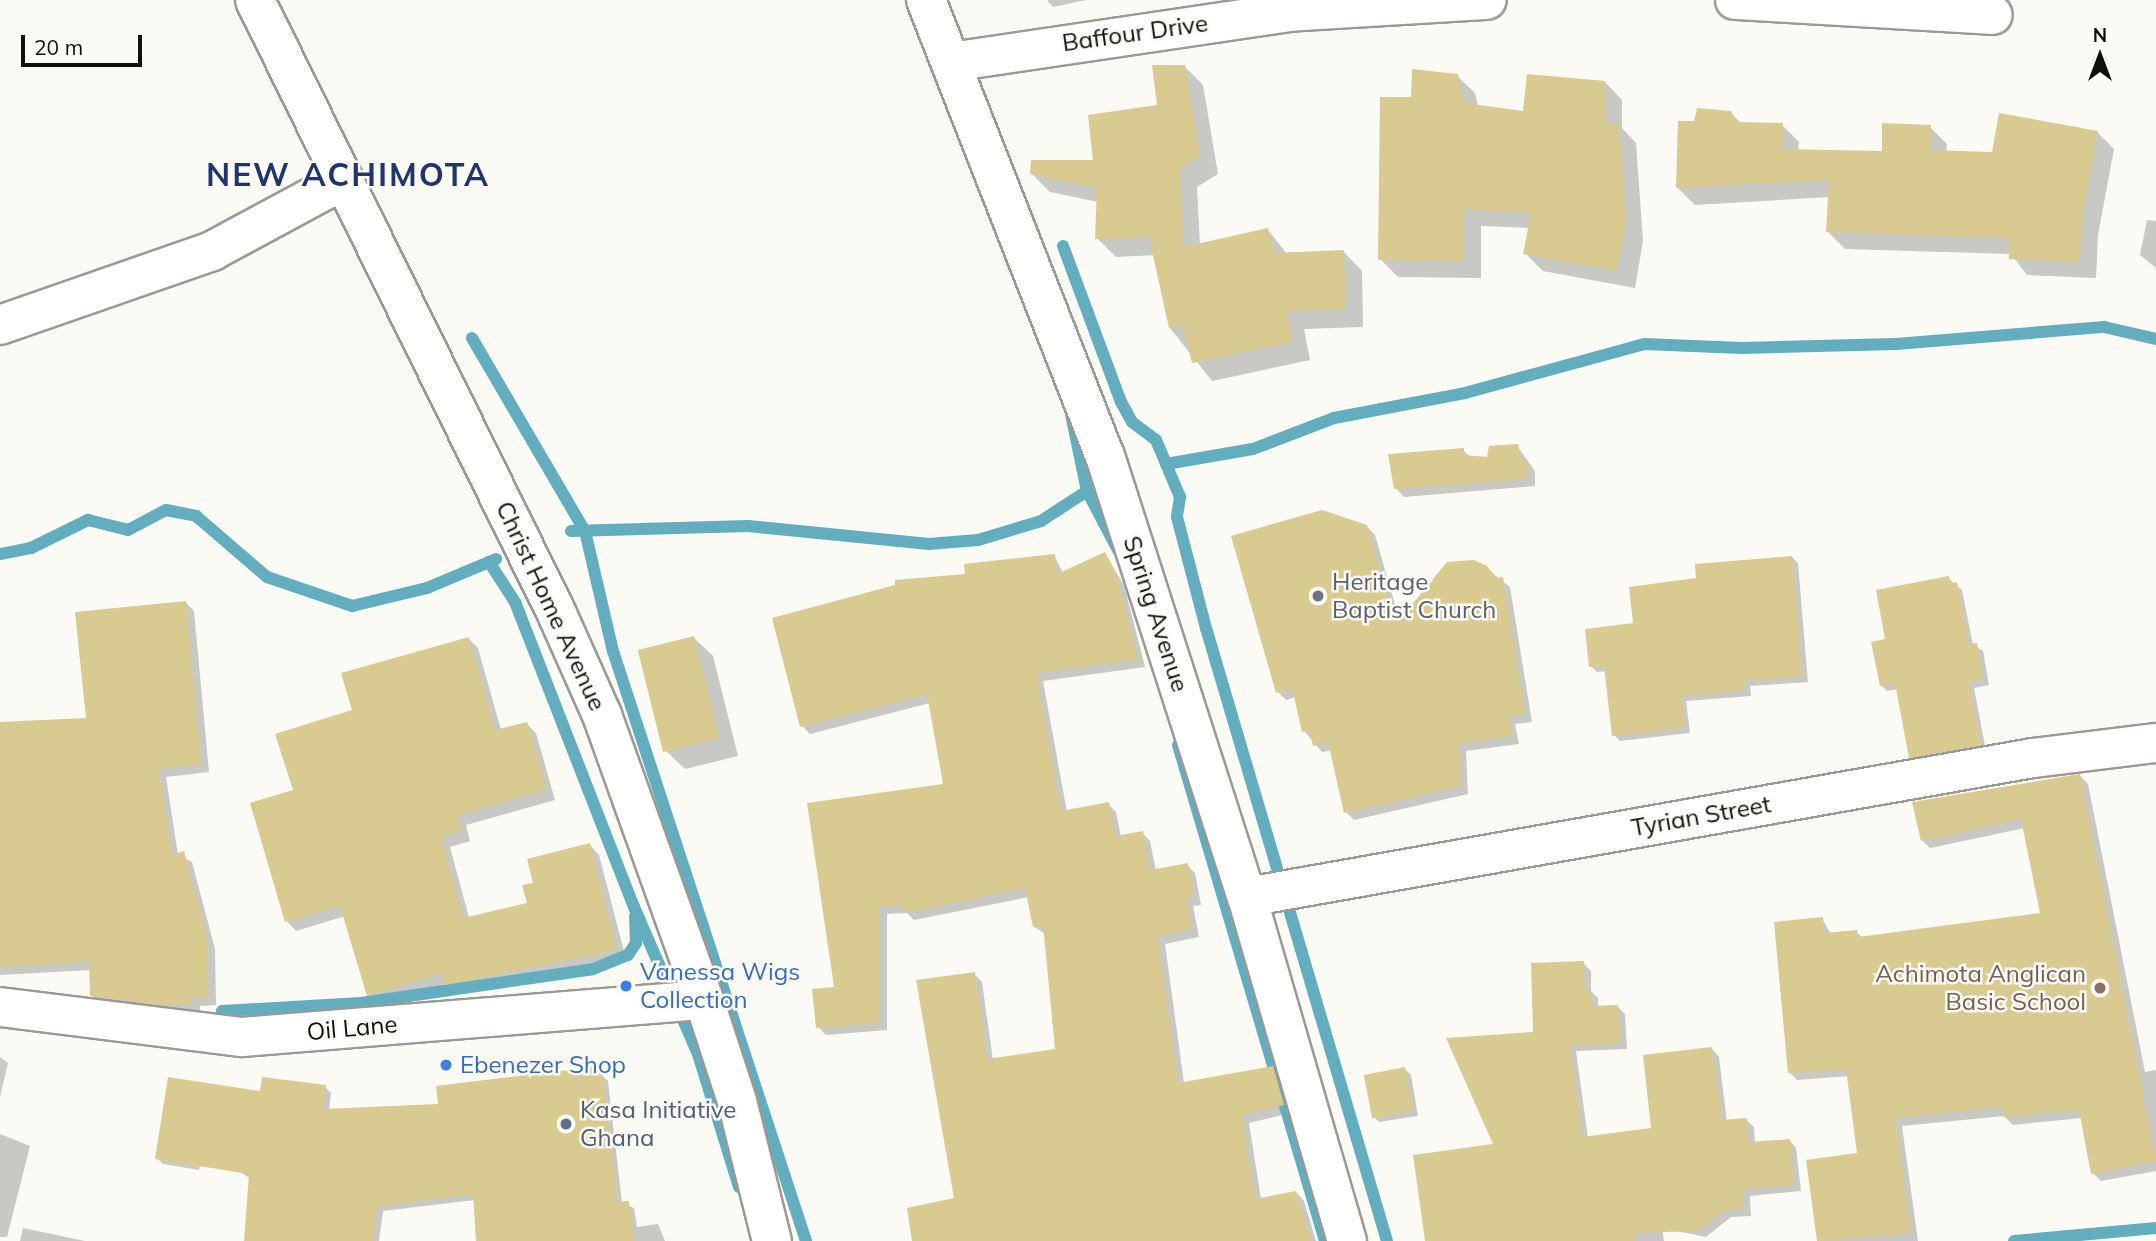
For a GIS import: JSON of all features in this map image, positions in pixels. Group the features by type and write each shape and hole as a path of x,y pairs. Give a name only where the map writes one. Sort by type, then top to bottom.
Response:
{"street":[{"name":"Christ Home Avenue","path":"256,0 602,715 704,1000 737,1101 772,1241"},
{"name":"Spring Avenue","path":"926,0 1105,456 1247,897 1347,1241"},
{"name":"Baffour Drive","path":"951,62 1288,12 1487,0"},
{"path":"1735,0 1993,15"},
{"path":"0,325 212,251 344,180"},
{"name":"Tyrian Street","path":"1247,897 2020,760 2156,743"},
{"name":"Oil Lane","path":"0,1007 242,1037 704,1000"}],"building":[{"path":"1152,65 1185,65 1200,156 1180,168 1183,247 1268,228 1274,253 1344,250 1346,309 1286,311 1293,342 1192,363 1183,325 1169,328 1149,237 1095,239 1097,188 1030,174 1031,160 1093,160 1088,115 1157,105"},
{"path":"1412,69 1458,74 1464,103 1523,111 1527,74 1605,81 1605,122 1619,123 1626,222 1617,271 1523,254 1531,213 1464,209 1464,261 1378,260 1380,97 1411,97"},
{"path":"1697,108 1731,111 1736,122 1783,123 1781,149 1882,151 1882,123 1931,125 1930,150 1992,152 1999,113 2098,131 2082,218 2080,262 2009,259 2009,238 1826,232 1829,180 1676,188 1678,121 1694,121"},
{"path":"1518,444 1522,461 1527,461 1527,479 1394,489 1388,454 1464,448 1464,455 1487,457 1489,446"},
{"path":"1322,510 1367,525 1396,624 1447,562 1474,560 1487,566 1496,578 1503,577 1525,714 1509,716 1512,736 1459,744 1461,786 1344,813 1328,742 1313,746 1309,730 1302,732 1292,688 1276,693 1231,536"},
{"path":"1105,552 1117,575 1138,659 1036,673 1061,811 1109,802 1115,836 1143,831 1150,870 1188,863 1194,897 1186,898 1192,929 1157,936 1178,1083 1273,1066 1284,1105 1242,1115 1255,1199 1296,1191 1311,1241 912,1241 907,1208 954,1198 916,980 975,972 987,1059 1055,1049 1043,925 1033,927 1025,888 905,913 903,905 879,907 879,1023 816,1028 812,989 834,987 807,803 943,784 927,694 800,727 772,618 895,585 895,580 965,574 964,564 1055,554 1057,574"},
{"path":"1792,556 1802,676 1745,681 1746,690 1681,696 1685,728 1612,736 1604,666 1589,667 1585,629 1633,623 1629,587 1696,578 1695,564"},
{"path":"1949,576 1950,584 1957,582 1969,644 1977,643 1984,679 1969,682 1981,745 1909,758 1895,683 1880,686 1871,642 1885,639 1876,590"},
{"path":"186,601 201,764 159,769 172,855 184,851 207,939 208,997 192,998 192,1004 162,1005 90,996 89,961 0,967 0,722 86,718 75,612"},
{"path":"694,636 719,738 663,752 638,650"},
{"path":"469,637 495,730 527,722 547,790 457,815 462,831 441,837 463,918 527,903 522,885 533,883 527,859 590,843 617,950 445,985 443,973 367,996 340,906 285,922 250,803 293,790 275,734 352,710 341,673"},
{"path":"2080,774 2156,1161 2091,1174 2079,1110 2003,1117 2002,1107 1895,1118 1911,1233 1817,1241 1806,1160 1857,1153 1846,1069 1788,1073 1774,922 1823,917 1824,933 1857,930 1858,937 2040,913 2021,819 1921,841 1912,802"},
{"path":"1584,961 1585,989 1591,989 1592,1006 1618,1005 1620,1043 1570,1045 1582,1137 1651,1128 1643,1055 1712,1047 1722,1120 1747,1118 1749,1142 1790,1139 1794,1185 1743,1189 1744,1209 1723,1211 1698,1231 1635,1233 1636,1241 1425,1241 1413,1155 1493,1144 1446,1038 1533,1032 1531,963"},
{"path":"594,1067 595,1074 603,1073 617,1202 629,1201 634,1241 476,1241 473,1194 377,1206 373,1241 244,1241 249,1174 155,1159 168,1077 260,1091 262,1077 326,1085 323,1109 438,1104 436,1086"},
{"path":"1405,1067 1413,1110 1372,1118 1364,1075"}],"waterway":[{"path":"1063,246 1121,402 1132,422 1156,440 1180,497 1177,517 1206,628 1387,1241"},
{"path":"1166,464 1253,449 1334,418 1465,393 1644,344 1742,348 1896,344 2104,327 2156,339"},
{"path":"472,338 585,531 613,651 806,1241"},
{"path":"1071,414 1087,491 1118,550"},
{"path":"571,531 748,526 929,544 978,540 1041,521 1087,491"},
{"path":"0,554 31,548 88,520 128,530 166,510 196,516 267,577 352,606 427,588 496,559"},
{"path":"489,562 515,602 634,907 698,1054 739,1187"},
{"path":"1178,745 1325,1241"},
{"path":"222,1011 361,1003 593,969 628,955 636,943 635,916"},
{"path":"2014,1241 2156,1228"}],"place":[{"name":"Heritage Baptist Church","path":"1318,596"},
{"name":"Vanessa Wigs Collection","path":"626,986"},
{"name":"Achimota Anglican Basic School","path":"2100,988"},
{"name":"Ebenezer Shop","path":"446,1065"},
{"name":"Kasa Initiative Ghana","path":"566,1124"}],"district":[{"name":"NEW ACHIMOTA","path":"348,174"}]}
